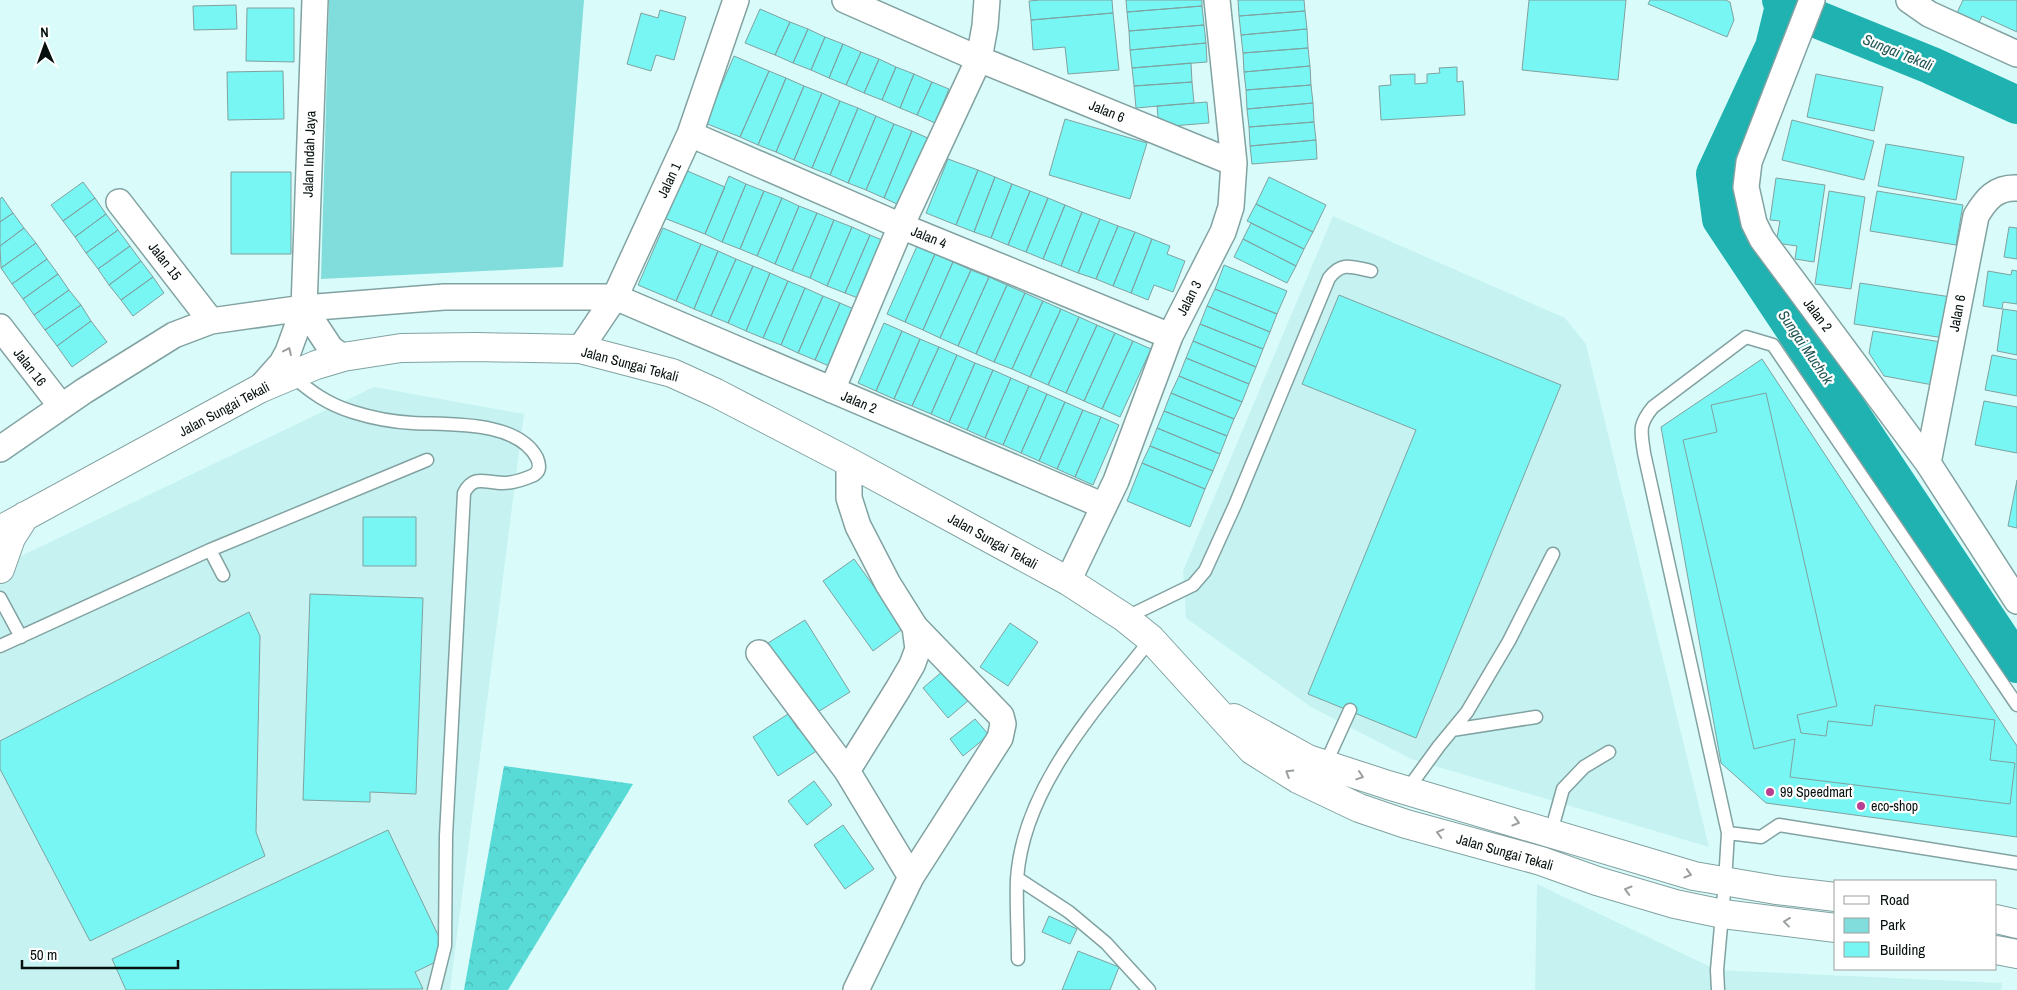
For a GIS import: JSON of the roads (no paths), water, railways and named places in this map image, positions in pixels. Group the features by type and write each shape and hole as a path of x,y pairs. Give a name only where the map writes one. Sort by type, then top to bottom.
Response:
{"street":[{"name":"Jalan Indah Jaya","path":"259,389 282,363 304,308 314,0"},
{"name":"Jalan 1","path":"580,349 615,297 690,134 736,0"},
{"name":"Jalan 6","path":"845,0 979,59 1234,163"},
{"path":"832,390 901,226 979,59 985,26 987,0"},
{"name":"Jalan 3","path":"1068,581 1116,480 1170,336 1223,232 1231,208 1234,163 1217,0"},
{"name":"Jalan 2","path":"1812,0 1794,41 1749,162 1746,187 1754,223 1762,239 1928,463 2017,601"},
{"path":"1909,0 1929,14 2017,54"},
{"name":"Jalan 4","path":"690,134 901,226 1170,336"},
{"name":"Jalan 6","path":"1928,463 1976,216 1984,202 1996,192 2017,188"},
{"name":"Jalan 15","path":"119,202 211,321"},
{"path":"0,450 61,406 174,336 211,321 304,308 444,297 615,297"},
{"name":"Jalan 2","path":"615,297 1104,506"},
{"path":"304,308 331,349 343,358"},
{"name":"Jalan 16","path":"0,328 61,406"},
{"name":"Jalan Sungai Tekali","path":"0,530 259,389 291,375 343,358 401,348 580,349 672,373 716,393 849,462 1068,581 1125,618 1151,639 1252,750 1298,779 1360,808 1406,824 1541,861 1598,881 1675,904 1723,914 1834,928"},
{"path":"849,462 849,498 858,526 888,584 914,627 1001,716 1003,724 1000,738 911,877 856,990"},
{"path":"0,569 11,538 26,516"},
{"path":"847,771 912,665 918,648 914,627"},
{"path":"759,653 847,771 911,877"},
{"name":"Jalan Sungai Tekali","path":"1207,701 1260,734 1308,759 1325,765 1694,876 1776,890 1834,897"},
{"path":"1997,920 2017,924"},
{"path":"1997,950 2017,954"}],"lane":[{"path":"1125,618 1193,585 1204,571 1235,505 1329,278 1336,269 1347,266 1371,271"},
{"path":"1718,990 1717,970 1728,833 1642,436 1643,420 1653,407 1746,338 1773,345 2017,705"},
{"path":"291,375 318,397 354,412 412,423 456,423 478,426 509,434 524,444 538,459 539,467 534,475 504,483 477,480 468,485 464,493 446,836 445,946 434,990"},
{"path":"0,646 210,550 428,460"},
{"path":"210,550 223,575"},
{"path":"1407,790 1467,712 1509,641 1553,554"},
{"path":"0,598 21,637"},
{"path":"1018,959 1017,878 1024,839 1049,778 1064,752 1151,639"},
{"path":"1325,765 1350,710"},
{"path":"1452,730 1536,717"},
{"path":"1551,832 1563,790 1584,767 1608,752"},
{"path":"1728,833 1761,837 1779,825 2017,863"},
{"path":"1017,878 1069,912 1106,943 1149,990"}],"waterway":[{"name":"Sungai Tekali","path":"1781,0 1784,6 1930,65 2017,105"},
{"name":"Sungai Muchok","path":"1784,6 1774,47 1715,174 1721,219 2017,664"}],"place":[{"name":"99 Speedmart","path":"1770,792"},
{"name":"eco-shop","path":"1861,806"}]}
